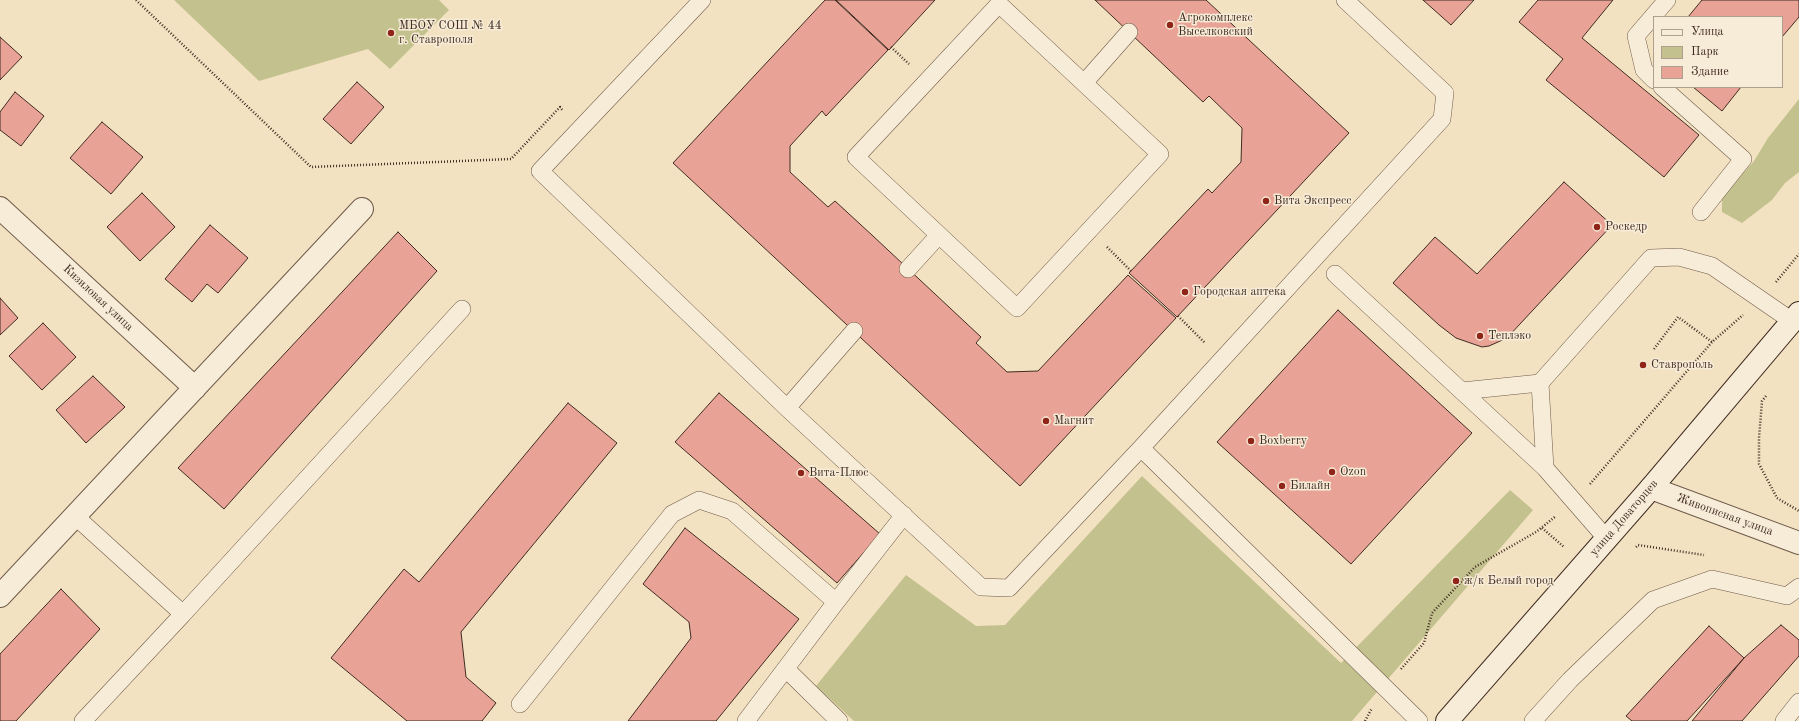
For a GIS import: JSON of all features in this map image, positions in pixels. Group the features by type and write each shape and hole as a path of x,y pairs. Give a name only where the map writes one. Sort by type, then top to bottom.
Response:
{"street":[{"name":"Кизиловая улица","path":"0,208 195,388"},
{"path":"0,596 76,517 362,208"},
{"name":"улица Доваторцев","path":"1447,721 1651,488 1796,317"},
{"name":"Живописная улица","path":"1651,488 1799,542"}],"lane":[{"path":"702,0 540,171 787,408 981,587 1009,588 1141,448 1442,119 1445,93 1345,0"},
{"path":"1653,16 1667,0"},
{"path":"999,4 1084,83 1160,154 1017,308 856,157 999,4"},
{"path":"1653,16 1636,36 1644,70 1653,79"},
{"path":"1084,83 1129,32"},
{"path":"1663,88 1742,159 1701,212"},
{"path":"908,269 939,235"},
{"path":"1462,391 1540,383 1651,258 1679,257 1712,266 1761,300 1796,317"},
{"path":"1335,274 1545,468 1606,538"},
{"path":"83,721 462,309"},
{"path":"787,408 854,331"},
{"path":"1540,383 1545,468"},
{"path":"1141,448 1419,721"},
{"path":"520,704 672,514 700,500 732,511 836,602"},
{"path":"746,721 904,515"},
{"path":"76,517 183,614"},
{"path":"1533,721 1570,680 1653,600 1712,579 1787,596 1799,587"},
{"path":"786,669 839,721"},
{"path":"1784,721 1799,702"}],"path":[{"path":"136,0 311,167 511,159 560,107 581,128"},
{"path":"1089,230 1131,271"},
{"path":"1364,721 1385,687 1424,643 1432,613 1475,568 1536,532 1575,502 1712,342 1761,300 1799,254"},
{"path":"1178,316 1222,360"},
{"path":"1654,349 1678,317 1712,342"},
{"path":"1766,395 1762,401 1759,438 1759,464 1777,498 1799,511"}],"green space":[{"path":"174,0 439,0 449,10 390,69 368,49 259,81"},
{"path":"1799,99 1799,172 1785,183 1772,200 1742,223 1722,212 1722,197 1754,161 1768,138"},
{"path":"1142,476 1341,663 1510,490 1533,510 1352,721 854,721 816,686 906,575 976,626 1005,625"}],"building":[{"path":"825,0 835,0 888,50 826,116 822,111 790,146 790,172 828,207 835,201 873,236 981,337 976,343 1007,372 1038,371 1128,275 1176,318 1020,486 673,163"},
{"path":"836,0 935,0 889,50"},
{"path":"1095,0 1206,0 1349,133 1177,317 1129,273 1208,189 1212,193 1241,162 1242,128 1209,96 1203,102"},
{"path":"1423,0 1474,0 1451,25"},
{"path":"1538,0 1613,0 1582,38 1699,135 1664,177 1546,80 1563,59 1519,22"},
{"path":"1702,0 1799,0 1799,17 1783,36 1783,16 1689,16"},
{"path":"0,37 22,57 0,80"},
{"path":"357,82 384,107 351,144 323,119"},
{"path":"1694,88 1740,88 1722,111"},
{"path":"15,92 44,116 21,146 0,130 0,112"},
{"path":"102,122 143,157 111,194 70,158"},
{"path":"1564,182 1612,225 1507,338 1489,346 1482,347 1456,338 1439,325 1393,283 1435,237 1477,274"},
{"path":"142,193 175,227 140,261 107,227"},
{"path":"210,225 248,258 218,293 207,284 192,302 165,279"},
{"path":"398,232 437,271 224,509 178,468"},
{"path":"0,298 18,318 0,335"},
{"path":"1338,310 1472,433 1351,564 1217,442"},
{"path":"43,323 76,357 42,390 9,356"},
{"path":"93,376 125,407 86,443 56,410"},
{"path":"719,393 880,534 837,583 675,442"},
{"path":"568,403 617,443 461,632 466,677 496,703 482,721 407,721 331,658 404,569 419,582"},
{"path":"685,528 799,619 716,721 628,721 691,638 689,622 643,584"},
{"path":"61,589 100,629 16,721 0,721 0,654"},
{"path":"1781,625 1799,640 1799,656 1742,721 1692,721 1744,658"},
{"path":"1709,626 1744,658 1687,721 1632,721 1626,716"}],"place":[{"name":"Агрокомплекс Выселковский","path":"1170,25"},
{"name":"МБОУ СОШ № 44 г. Ставрополя","path":"391,33"},
{"name":"Вита Экспресс","path":"1266,201"},
{"name":"Роскедр","path":"1597,227"},
{"name":"Городская аптека","path":"1185,292"},
{"name":"Теплэко","path":"1480,336"},
{"name":"Ставрополь","path":"1643,365"},
{"name":"Магнит","path":"1046,421"},
{"name":"Boxberry","path":"1251,441"},
{"name":"Ozon","path":"1332,472"},
{"name":"Вита-Плюс","path":"801,473"},
{"name":"Билайн","path":"1282,486"},
{"name":"ж/к Белый город","path":"1456,581"}]}
